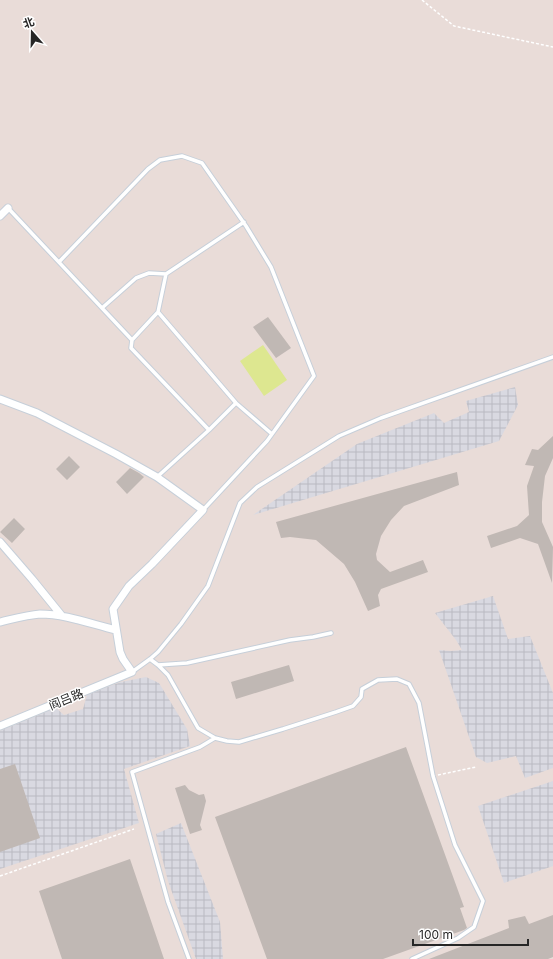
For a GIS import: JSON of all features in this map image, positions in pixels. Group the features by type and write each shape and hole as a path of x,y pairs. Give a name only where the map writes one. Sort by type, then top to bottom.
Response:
{"street":[{"path":"0,216 8,208"},
{"path":"0,399 37,412 116,454 157,477 203,510 129,586 113,609 120,652 132,672"},
{"path":"0,542 62,616"},
{"path":"0,622 39,614 62,616 116,632"},
{"name":"阎吕路","path":"0,726 132,672"}],"lane":[{"path":"59,262 148,169 160,160 182,156 202,163 244,222 271,267 314,376 267,441 203,510"},
{"path":"8,208 132,340"},
{"path":"102,308 136,278 149,273 166,274 244,222"},
{"path":"166,274 158,312 132,340 131,348 209,430"},
{"path":"158,312 236,403 272,434"},
{"path":"132,672 158,652 181,624 208,586 240,503 256,487 339,436 381,418 553,357"},
{"path":"157,477 209,430 236,403"},
{"path":"158,665 187,663 290,640 331,633"},
{"path":"150,659 168,675 198,728 214,738 227,741 239,742 283,730 353,706 361,697 362,689 378,680 397,679 408,684 419,703 433,776 455,845 483,901 474,928 458,938 412,959"},
{"path":"189,959 168,902 132,772 200,746 214,738"}],"path":[{"path":"422,0 454,26 553,47"},
{"path":"433,776 476,767"},
{"path":"0,876 134,829"}],"shaded area":[{"path":"515,387 518,405 499,441 253,515 357,444 434,413 444,423 469,412 466,401"},
{"path":"493,596 508,639 530,636 553,693 553,768 525,778 516,756 487,763 476,757 439,650 462,650 435,613"},
{"path":"146,677 159,683 187,729 190,746 124,769 139,823 0,869 0,731 56,708 64,715 83,709 87,695 121,682"},
{"path":"553,781 553,866 504,883 478,806"},
{"path":"181,823 220,922 223,959 196,959 168,881 156,834"}],"green space":[{"path":"263,345 287,380 264,396 240,361"}],"building":[{"path":"268,317 291,348 276,358 253,327"},
{"path":"553,436 553,458 545,476 542,502 542,522 553,547 552,583 538,544 520,538 491,548 487,536 517,526 529,515 527,486 534,466 525,465 532,449 538,450"},
{"path":"69,456 80,467 67,480 56,469"},
{"path":"130,468 144,477 127,494 116,482"},
{"path":"457,472 459,485 404,506 391,520 381,536 376,554 377,560 390,572 423,560 428,572 381,589 378,595 380,606 368,611 355,582 344,564 316,540 290,537 281,538 276,522"},
{"path":"14,518 25,529 12,543 0,532"},
{"path":"289,665 294,681 236,699 231,682"},
{"path":"406,747 464,907 460,908 467,928 383,959 267,959 215,817"},
{"path":"15,764 40,838 0,852 0,769"},
{"path":"185,785 189,790 199,795 204,794 206,801 200,825 202,830 190,834 175,788"},
{"path":"130,859 164,959 62,959 39,891"},
{"path":"553,915 553,957 548,959 429,959 509,928 508,920 525,916 529,924"}]}
